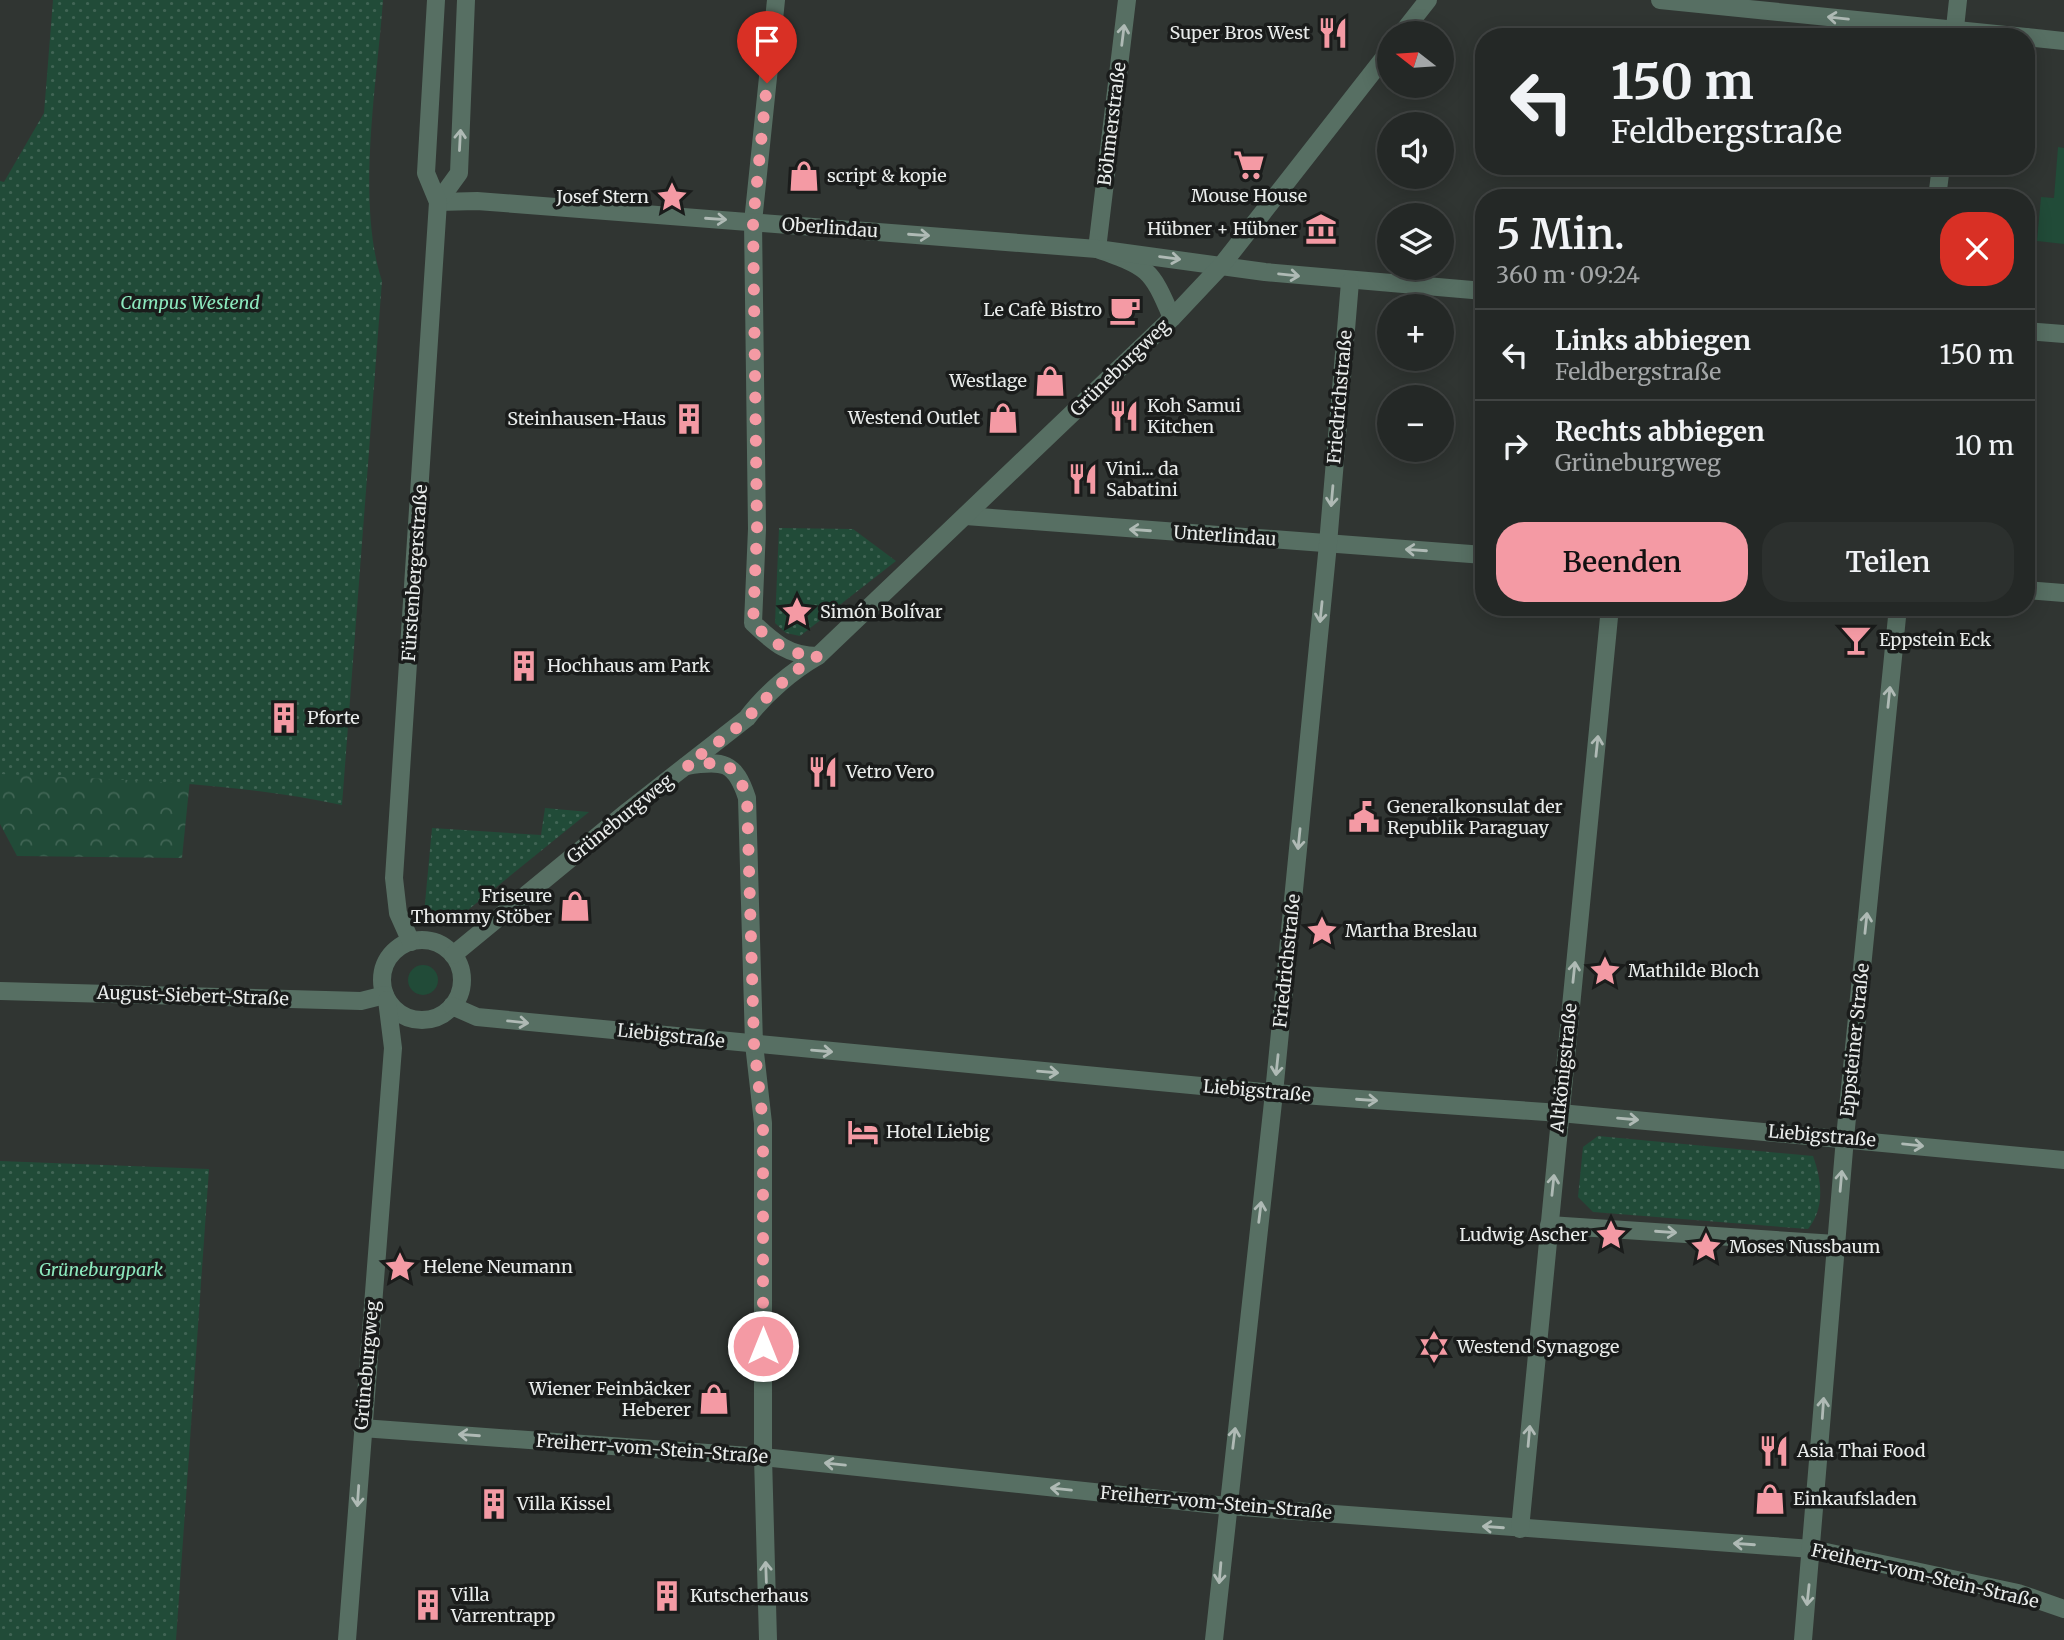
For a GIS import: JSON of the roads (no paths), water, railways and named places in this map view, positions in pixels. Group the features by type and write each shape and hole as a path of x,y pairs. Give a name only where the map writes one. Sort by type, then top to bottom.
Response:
{"street":[{"name":"Fürstenbergerstraße","path":"411,942 398,913 394,878 438,202 426,173 436,0"},
{"path":"438,202 459,173 467,0"},
{"path":"776,0 753,222 757,528 753,624 778,647 799,656 818,656"},
{"name":"Böhmerstraße","path":"1097,249 1127,0"},
{"path":"1411,21 1428,0"},
{"path":"1660,0 1909,28"},
{"path":"1955,28 1958,0"},
{"path":"2035,38 2064,41"},
{"name":"Grüneburgweg","path":"453,955 747,718 757,705 800,666 818,656 1172,318 1221,266 1377,67"},
{"name":"Oberlindau","path":"438,202 477,201 1097,249 1350,282 1475,290"},
{"name":"Oberlindau","path":"1097,249 1139,264 1155,279 1172,318"},
{"name":"Friedrichstraße","path":"1214,1640 1274,1093 1328,544 1350,282"},
{"path":"2035,332 2064,334"},
{"name":"Unterlindau","path":"966,516 1475,554"},
{"path":"2035,591 2064,593"},
{"name":"Altkönigstraße","path":"1520,1529 1609,616"},
{"name":"Eppsteiner Straße","path":"1803,1640 1845,1138 1897,616"},
{"path":"686,766 705,763 730,768 739,774 747,798 754,1044 763,1123 763,1457 768,1640"},
{"path":"426,939 453,955 461,973 461,989 453,1006 433,1020 418,1021 402,1014 386,998 382,971 391,956 411,942 426,939"},
{"name":"August-Siebert-Straße","path":"0,991 361,1001 386,998"},
{"name":"Grüneburgweg","path":"348,1640 362,1428 393,1048 386,998"},
{"name":"Liebigstraße","path":"453,1006 477,1017 754,1044 1274,1093 1560,1113 2064,1160"},
{"path":"393,1048 418,1021"},
{"path":"1549,1225 1836,1244"},
{"name":"Freiherr-vom-Stein-Straße","path":"362,1428 763,1457 1227,1506 1812,1549 2018,1593 2064,1609"}],"place":[{"name":"Super Bros West","path":"1333,33"},
{"name":"Mouse House","path":"1249,165"},
{"name":"script & kopie","path":"804,176"},
{"name":"Josef Stern","path":"672,197"},
{"name":"Hübner + Hübner","path":"1321,229"},
{"name":"Le Cafè Bistro","path":"1125,310"},
{"name":"Westlage","path":"1050,381"},
{"name":"Koh Samui Kitchen","path":"1124,416"},
{"name":"Westend Outlet","path":"1003,418"},
{"name":"Steinhausen-Haus","path":"689,419"},
{"name":"Vini... da Sabatini","path":"1083,479"},
{"name":"Simón Bolívar","path":"797,612"},
{"name":"Eppstein Eck","path":"1856,640"},
{"name":"Hochhaus am Park","path":"524,666"},
{"name":"Pforte","path":"284,718"},
{"name":"Vetro Vero","path":"823,772"},
{"name":"Generalkonsulat der Republik Paraguay","path":"1364,817"},
{"name":"Friseure Thommy Stöber","path":"575,906"},
{"name":"Martha Breslau","path":"1322,931"},
{"name":"Mathilde Bloch","path":"1605,971"},
{"name":"Hotel Liebig","path":"863,1132"},
{"name":"Ludwig Ascher","path":"1611,1235"},
{"name":"Moses Nussbaum","path":"1706,1247"},
{"name":"Helene Neumann","path":"400,1267"},
{"name":"Westend Synagoge","path":"1434,1347"},
{"name":"Wiener Feinbäcker Heberer","path":"714,1399"},
{"name":"Asia Thai Food","path":"1774,1451"},
{"name":"Einkaufsladen","path":"1770,1499"},
{"name":"Villa Kissel","path":"494,1504"},
{"name":"Kutscherhaus","path":"667,1596"},
{"name":"Villa Varrentrapp","path":"428,1605"}],"park label":[{"name":"Campus Westend","path":"190,303"},
{"name":"Grüneburgpark","path":"101,1270"}]}
